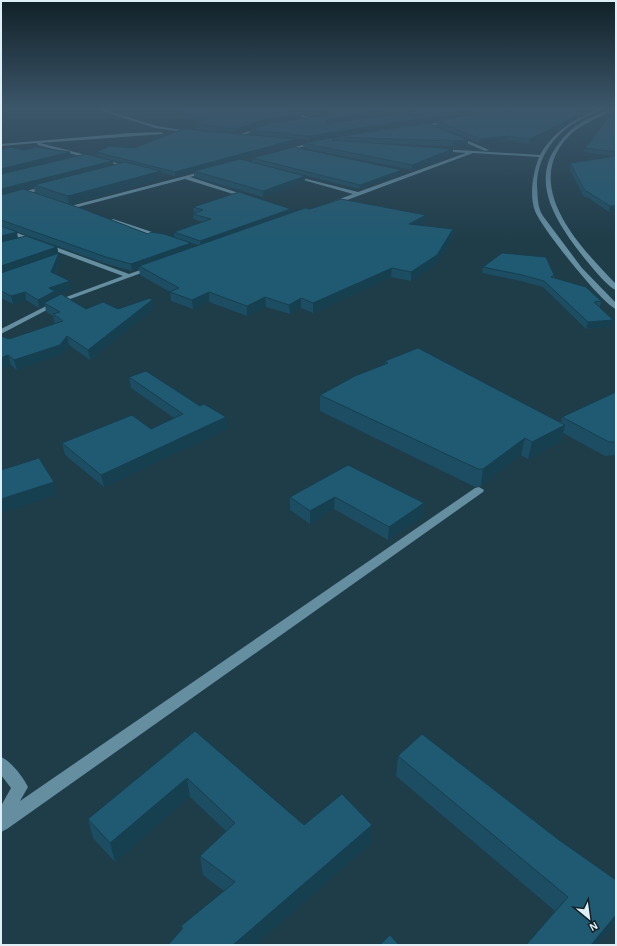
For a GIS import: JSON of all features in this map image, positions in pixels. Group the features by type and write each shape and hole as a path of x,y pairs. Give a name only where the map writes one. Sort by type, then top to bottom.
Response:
{"street":[{"path":"76,153 133,168"},
{"path":"324,206 469,153"},
{"path":"506,153 540,156"},
{"path":"542,153 535,173 537,210 569,259 616,307"},
{"path":"555,153 550,165 548,192 556,214 574,240 616,288"},
{"path":"73,160 87,156"},
{"path":"110,171 126,166"},
{"path":"70,207 212,170"},
{"path":"398,171 413,174"},
{"path":"285,174 359,194"},
{"path":"161,176 176,179"},
{"path":"184,177 251,198"},
{"path":"1,199 48,187"},
{"path":"25,193 40,198"},
{"path":"63,205 85,212"},
{"path":"107,219 166,238"},
{"path":"1,229 128,276"},
{"path":"15,243 29,239"},
{"path":"56,259 70,254"},
{"path":"1,332 60,301 158,266"},
{"path":"1,324 8,328"},
{"path":"1,822 479,490"},
{"path":"1,764 20,787 1,822"}],"building":[{"path":"1,153 65,153 1,169"},
{"path":"101,153 245,153 175,172"},
{"path":"271,153 323,153 402,170 360,185 252,158"},
{"path":"353,153 442,153 412,165"},
{"path":"86,154 113,161 1,189 1,174"},
{"path":"616,156 616,206 610,206 585,191 570,163"},
{"path":"240,159 305,176 263,191 194,171"},
{"path":"125,162 161,171 68,196 34,185"},
{"path":"23,189 83,209 148,234 151,232 164,234 191,243 131,264 106,257 1,220 1,195"},
{"path":"239,192 291,209 200,241 174,232 211,219 193,214 203,210 193,207"},
{"path":"341,199 426,215 409,224 453,229 437,255 411,272 392,268 313,303 301,298 289,305 265,297 247,306 209,292 192,300 170,292 179,288 139,266 305,208 310,209"},
{"path":"1,226 17,232 1,236"},
{"path":"26,236 57,247 1,266 1,242"},
{"path":"59,253 51,272 70,281 49,288 55,291 38,300 25,292 11,296 1,291 1,273"},
{"path":"502,253 546,257 554,275 551,277 586,287 601,301 594,302 613,320 588,322 544,281 483,267"},
{"path":"61,294 86,309 103,302 118,309 150,298 152,300 88,350 67,336 60,345 14,360 8,355 1,358 1,336 9,339 63,321 53,314 60,312 44,303"},
{"path":"418,348 565,425 532,442 525,438 483,469 478,469 320,395 355,376 388,363 385,361"},
{"path":"146,371 200,406 204,404 226,417 101,475 62,443 132,415 151,429 183,414 129,377"},
{"path":"616,392 616,442 609,442 562,417"},
{"path":"39,458 54,482 1,499 1,470"},
{"path":"348,465 424,503 389,527 335,497 310,511 290,497"},
{"path":"195,731 304,825 342,794 372,825 233,945 168,945 183,928 181,926 235,882 200,856 235,823 187,778 110,843 88,819"},
{"path":"422,734 559,840 616,880 616,915 591,945 526,945 568,897 398,756"},
{"path":"390,935 399,945 380,945"}]}
